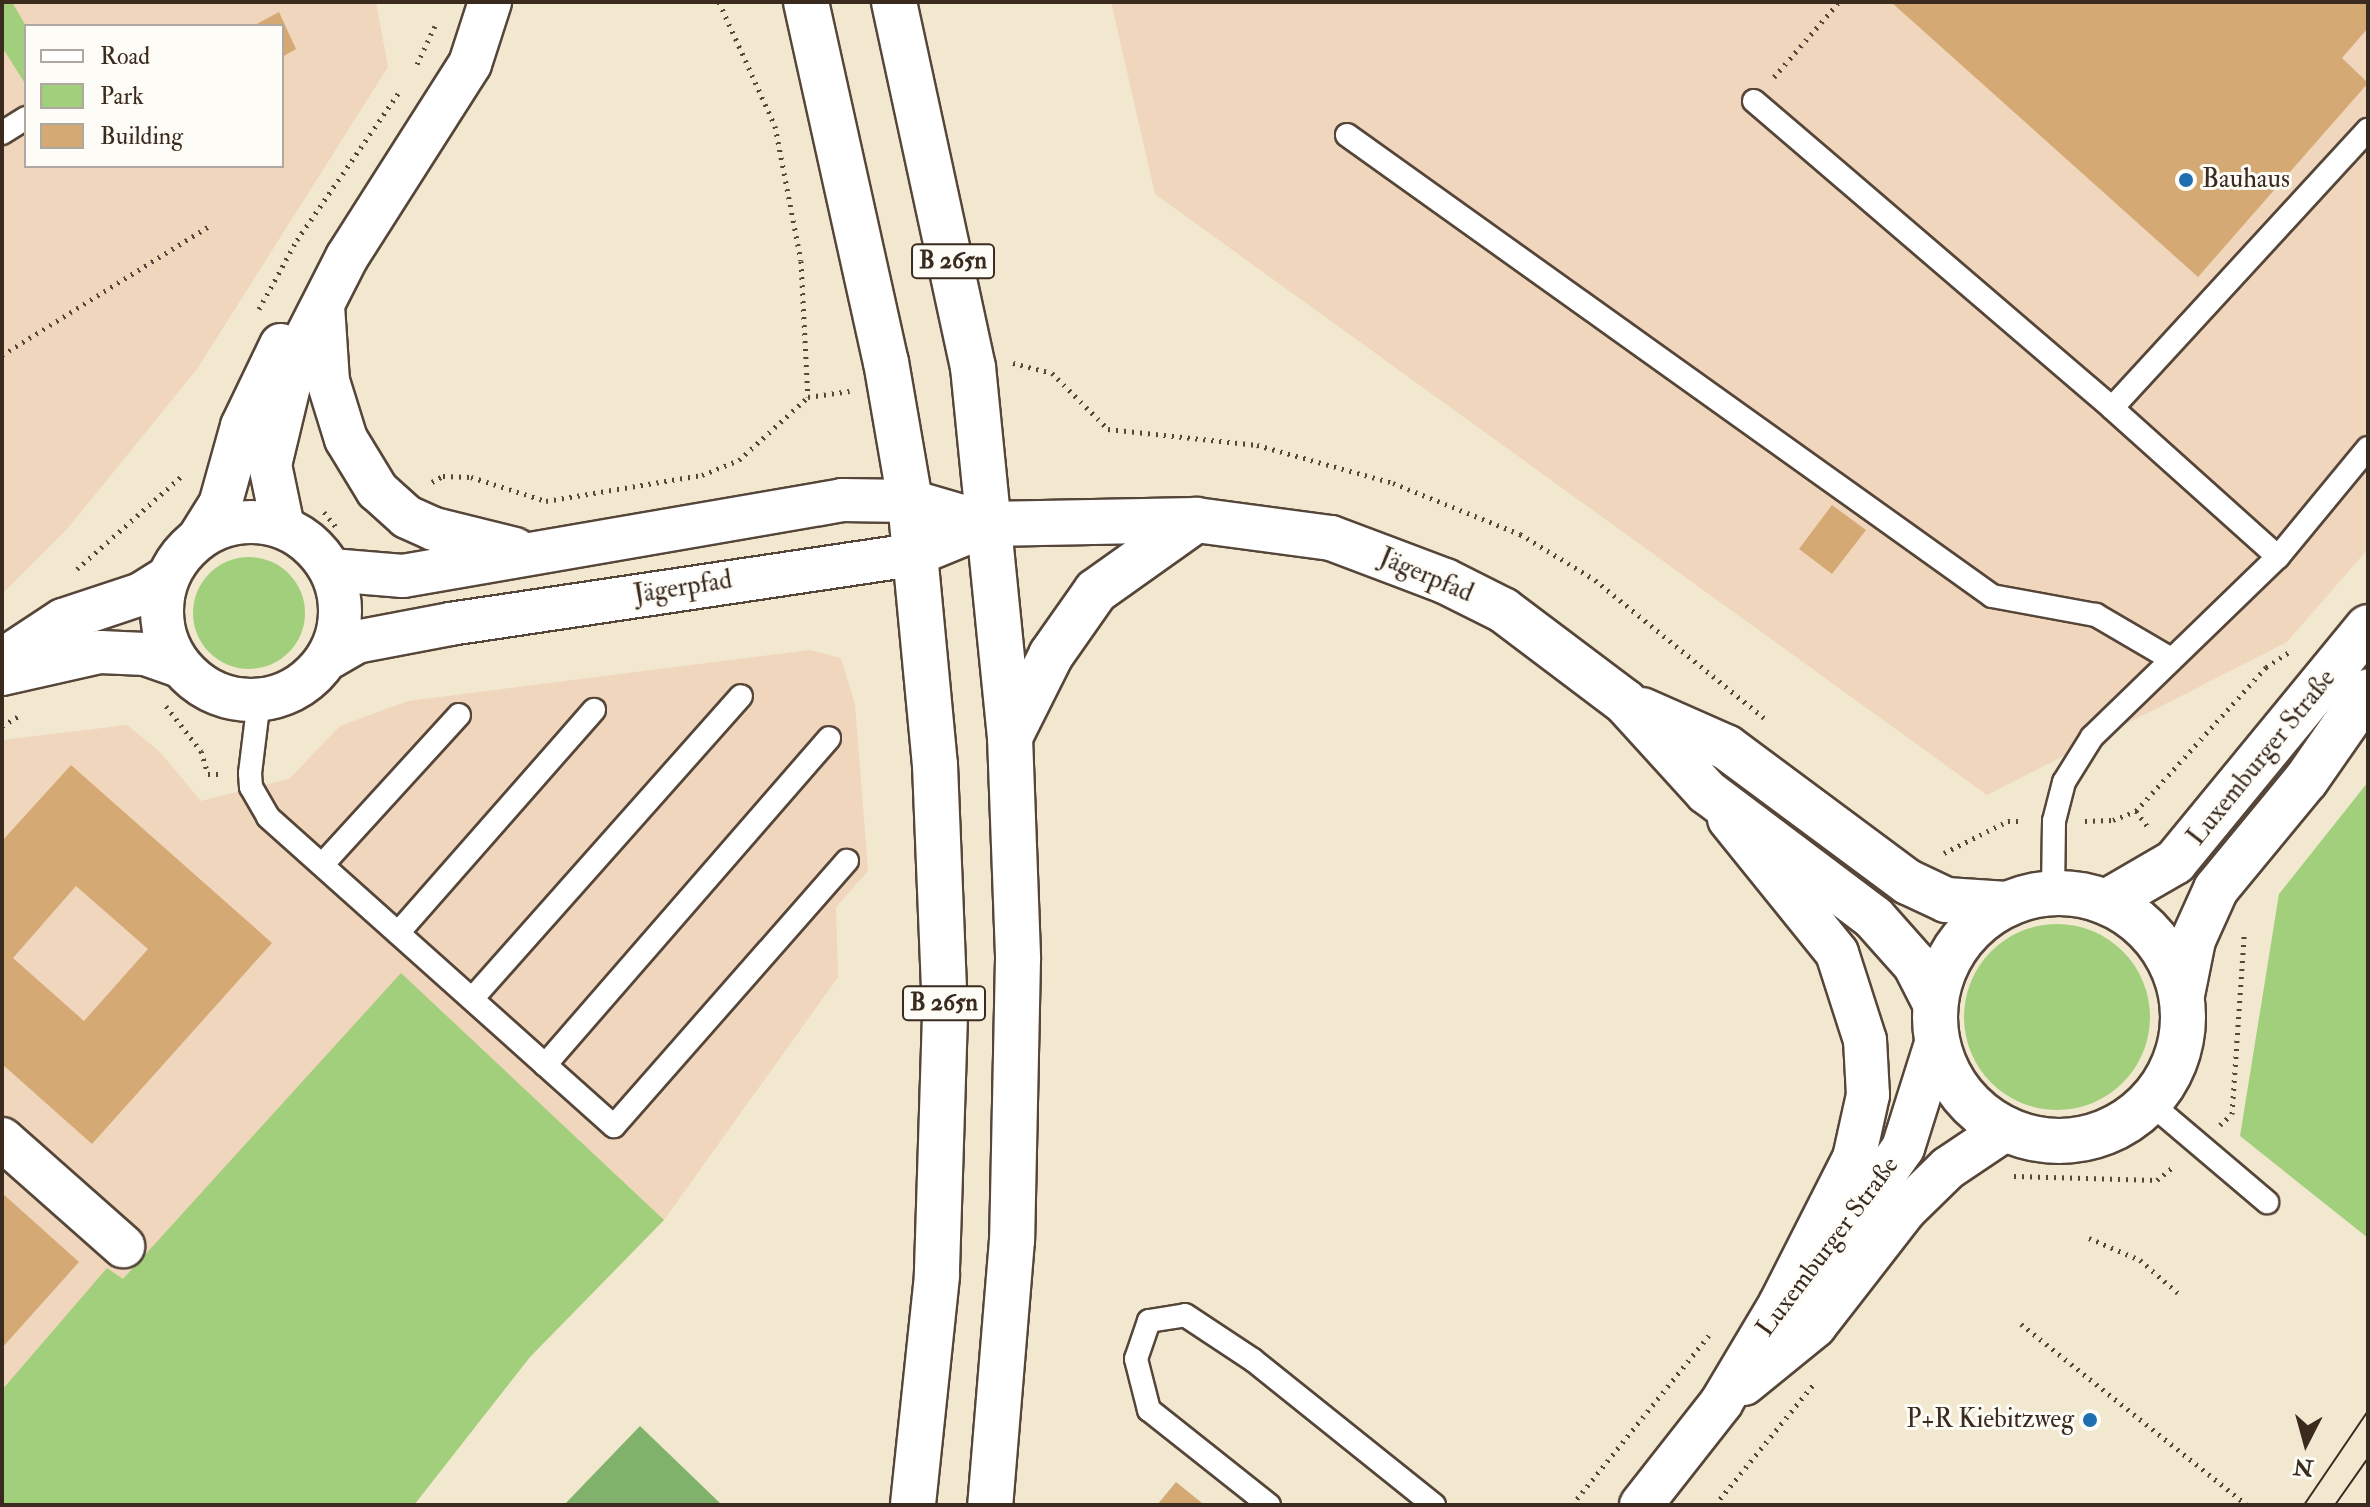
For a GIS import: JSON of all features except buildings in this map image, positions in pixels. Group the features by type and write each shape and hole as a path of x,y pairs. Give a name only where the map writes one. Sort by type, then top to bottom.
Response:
{"street":[{"path":"283,527 270,465 296,357 322,300 470,64 490,2"},
{"name":"B 265n","path":"806,2 890,385 910,501 935,765 945,1015 937,1276 913,1505"},
{"name":"B 265n","path":"894,2 970,353 1010,737 1018,959 1012,1240 990,1505"},
{"path":"322,300 328,381 346,439 377,490 407,517 464,538 538,553"},
{"path":"2,660 63,620 141,594 168,577 220,505 256,391 285,338 322,300"},
{"path":"199,538 226,525 255,521 283,527 319,551 338,554 403,576 842,500 910,501 989,524"},
{"path":"1010,737 1051,655 1096,591 1196,520"},
{"name":"Jägerpfad","path":"327,659 356,642 450,624 916,554 989,524 1196,520 1331,538 1445,581 1503,610 1625,702"},
{"path":"2,674 100,652 145,654 169,682 259,700 294,691 327,659 339,630 338,554"},
{"path":"168,577 162,623 169,682"},
{"name":"Luxemburger Straße","path":"2106,902 2175,862 2368,627"},
{"name":"Luxemburger Straße","path":"2182,995 2193,940 2216,889 2306,780 2368,691"},
{"path":"1625,702 1707,792 1837,953 1865,1040 1868,1095 1854,1158 1780,1304"},
{"path":"1625,702 1726,747 1908,882 1946,900 2007,904 2053,893 2106,902 2156,938 2182,995 2182,1033 2171,1070 2149,1102 2097,1135 2067,1141 2006,1129 1961,1093 1915,964 1874,918 1707,792"},
{"path":"1936,1022 1947,962 1972,927 2007,904"},
{"name":"Luxemburger Straße","path":"1641,1505 1721,1403 1780,1304 1846,1229 1903,1148 1936,1022"},
{"name":"Luxemburger Straße","path":"1721,1403 1815,1326 1905,1210 1948,1168 2006,1129"},
{"path":"2,1139 123,1246"}],"lane":[{"path":"1754,101 2112,408 2278,557"},
{"path":"2,133 24,119"},
{"path":"2112,408 2368,130"},
{"path":"1347,135 1992,596 2096,615 2171,659"},
{"path":"2053,893 2054,821 2064,782 2092,737 2278,557 2368,448"},
{"path":"472,999 741,696"},
{"path":"259,700 253,721 251,787 268,817 614,1126 847,861"},
{"path":"398,933 594,710"},
{"path":"322,865 459,715"},
{"path":"545,1065 829,738"},
{"path":"2149,1102 2267,1202"},
{"path":"1269,1505 1149,1410 1136,1359 1149,1321 1185,1315 1253,1360 1434,1505"}],"path":[{"path":"719,2 775,126 801,261 808,397"},
{"path":"1754,101 1839,2"},
{"path":"2,355 208,227"},
{"path":"407,517 423,486 443,476 471,477 546,501 702,475 739,460 808,397 890,385"},
{"path":"318,497 338,554"},
{"path":"169,682 208,774 250,773"},
{"path":"2010,1177 2157,1180 2232,1114 2240,957 2247,921"},
{"path":"2089,1238 2140,1260 2178,1293"},
{"path":"2021,1324 2247,1505"},
{"path":"1715,1505 1824,1372"}],"shaded area":[{"path":"2,2 376,2 388,67 197,369 68,528 2,594"},
{"path":"1111,2 2368,2 2368,549 2287,642 1987,795 1155,194"},
{"path":"810,650 841,658 855,704 868,871 836,907 838,977 664,1220 530,1357 414,1505 2,1505 2,740 127,725 159,751 201,801 289,779 340,726 408,701"}],"green space":[{"path":"2,2 12,2 25,24 24,82 2,47"},
{"path":"249,557 271,561 289,573 301,591 305,613 301,635 289,653 271,665 249,669 227,665 209,653 197,635 193,613 197,591 209,573 227,561"},
{"path":"2368,782 2368,1238 2240,1136 2279,894"},
{"path":"2057,924 2092,931 2123,951 2143,982 2150,1017 2143,1052 2123,1083 2092,1103 2057,1110 2022,1103 1991,1083 1971,1052 1964,1017 1971,982 1991,951 2022,931"},
{"path":"401,973 664,1220 530,1357 414,1505 2,1505 2,1390 107,1268 123,1279"},
{"path":"640,1426 722,1505 564,1505"}],"tram line":[{"path":"2304,1505 2368,1411"},
{"path":"2335,1505 2368,1458"}],"place":[{"name":"Bauhaus","path":"2186,180"},
{"name":"P+R Kiebitzweg","path":"2090,1420"}]}
